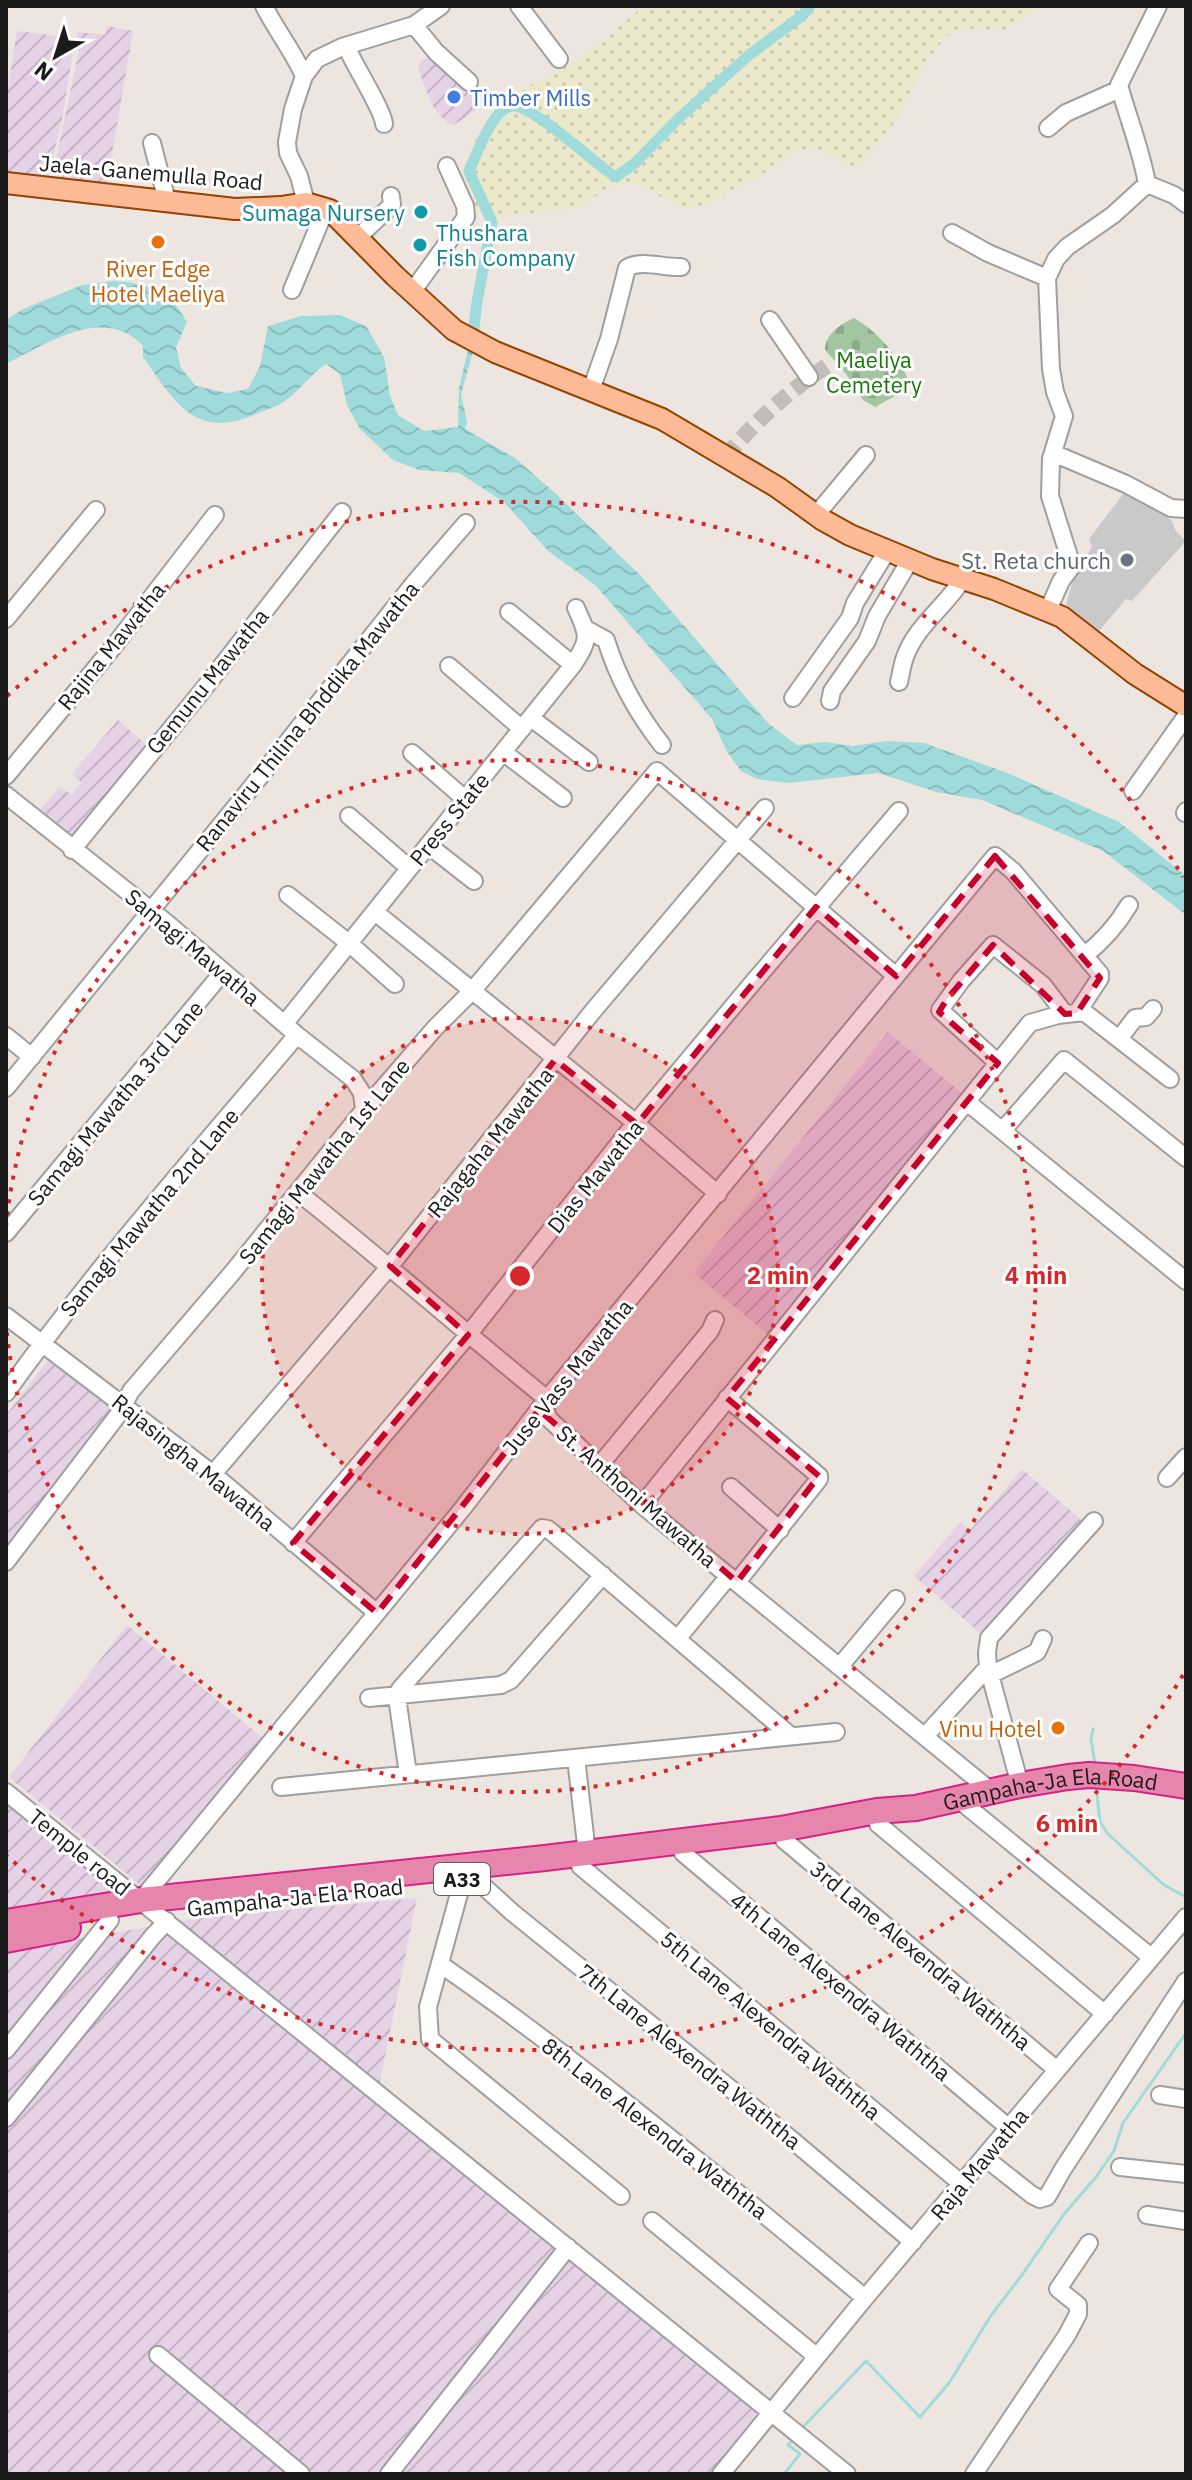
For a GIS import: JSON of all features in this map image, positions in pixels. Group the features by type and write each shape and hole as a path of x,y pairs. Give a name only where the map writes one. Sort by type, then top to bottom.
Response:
{"highway":[{"name":"Gampaha-Ja Ela Road","path":"680,1848 1089,1775 1186,1786"},
{"name":"Gampaha-Ja Ela Road","path":"6,1922 154,1911 680,1848 784,1840 878,1824 916,1808"},
{"name":"Gampaha-Ja Ela Road","path":"6,1940 154,1911"}],"main road":[{"name":"Jaela-Ganemulla Road","path":"6,183 250,209 306,203 326,208"},
{"path":"326,208 454,330 495,352 662,419 777,487 850,535 1062,617 1135,674 1186,706"}],"street":[{"path":"264,6 294,53 304,76"},
{"path":"306,203 287,142 293,109 304,76 317,59 346,46 414,25 441,6"},
{"path":"519,6 559,59"},
{"path":"1147,184 1141,150 1119,85 1158,6"},
{"path":"414,25 436,52 469,82"},
{"path":"346,46 384,117 384,124"},
{"path":"1048,128 1066,113 1120,89"},
{"path":"152,143 167,201"},
{"path":"412,292 466,217 465,206 447,166"},
{"path":"1147,184 1174,195 1186,204"},
{"path":"1048,610 1061,581 1072,566 1050,496 1053,453 1064,416 1051,369 1047,278 1056,259 1067,247 1113,215 1147,184"},
{"path":"357,238 392,205 391,196"},
{"path":"292,290 326,208"},
{"path":"952,233 988,253 1047,278"},
{"path":"591,390 613,325 627,268 632,265 681,267"},
{"path":"770,320 809,377"},
{"path":"1053,453 1126,484 1171,508 1186,509"},
{"path":"816,515 866,455"},
{"path":"6,619 96,510"},
{"name":"Gemunu Mawatha","path":"72,850 342,512"},
{"name":"Rajina Mawatha","path":"6,776 114,646 215,515"},
{"name":"Ranaviru Thilina Bhddika Mawatha","path":"6,1088 466,523"},
{"path":"793,698 850,618 855,603 887,551"},
{"path":"830,701 832,691 867,641 877,616 910,560"},
{"path":"899,682 904,657 919,631 962,580"},
{"path":"576,608 586,629 606,640 611,658 640,717 662,745"},
{"path":"509,612 573,665"},
{"name":"Press State","path":"291,1029 350,944 573,665 587,644 586,629"},
{"path":"449,666 526,723 589,762"},
{"path":"1133,791 1186,716"},
{"path":"503,752 563,798"},
{"path":"412,753 465,799"},
{"name":"Samagi Mawatha 1st Lane","path":"6,1562 118,1415 131,1391 299,1193 364,1110 435,1028 473,990 657,771 738,842"},
{"name":"Samagi Mawatha","path":"6,795 353,1079 362,1093 364,1110"},
{"name":"Rajagaha Mawatha","path":"213,1474 390,1266 593,1011 765,808"},
{"name":"Dias Mawatha","path":"293,1543 468,1335 816,907 899,811"},
{"path":"349,816 409,868"},
{"path":"738,842 896,976"},
{"path":"428,845 474,881"},
{"name":"Juse Vass Mawatha","path":"6,2118 153,1936 154,1911 377,1613 547,1399 995,856 1013,871 1085,955"},
{"path":"288,895 395,984"},
{"path":"1071,1013 1100,978 1085,955 1119,922 1129,905"},
{"path":"375,912 637,1124 718,1194"},
{"path":"998,1063 940,1010 993,945 1043,985 1071,1013"},
{"name":"Samagi Mawatha 3rd Lane","path":"6,1233 223,972"},
{"path":"1119,1039 1135,1018 1146,1017 1153,1009"},
{"path":"642,1505 1030,1023 1084,1012 1170,1079"},
{"name":"Samagi Mawatha 2nd Lane","path":"6,1393 41,1344 291,1029"},
{"path":"6,1036 32,1057"},
{"path":"1003,1130 1064,1060 1186,1158"},
{"path":"967,1102 1184,1273"},
{"name":"St. Anthoni Mawatha","path":"299,1193 547,1399 544,1406 549,1419 642,1505 991,1791"},
{"name":"Rajasingha Mawatha","path":"6,1316 213,1474 377,1613"},
{"path":"599,1466 710,1331 715,1320"},
{"path":"678,1638 780,1530 803,1503 819,1476 727,1398"},
{"path":"1167,1478 1186,1457"},
{"path":"731,1487 780,1530"},
{"path":"1020,1785 989,1671 989,1638 1094,1521"},
{"path":"408,1774 397,1697 400,1689 542,1528 548,1529 791,1736"},
{"path":"369,1698 501,1685 511,1680 603,1575"},
{"path":"840,1666 896,1599"},
{"path":"925,1736 989,1671 1037,1652 1043,1639"},
{"path":"281,1787 836,1732"},
{"path":"576,1758 584,1859"},
{"name":"Temple road","path":"6,1792 772,2412 840,2472"},
{"path":"958,1799 1151,1957"},
{"path":"878,1824 1105,2014"},
{"name":"3rd Lane Alexendra Waththa","path":"784,1840 1057,2070"},
{"name":"4th Lane Alexendra Waththa","path":"680,1848 1009,2128"},
{"name":"5th Lane Alexendra Waththa","path":"584,1859 962,2184"},
{"path":"469,1872 428,2007 430,2039 621,2196"},
{"name":"7th Lane Alexendra Waththa","path":"469,1872 513,1913 666,2035 913,2242"},
{"name":"Raja Mawatha","path":"721,2474 816,2356 1151,1957 1178,1939 1186,1917"},
{"path":"6,2050 110,1920"},
{"name":"8th Lane Alexendra Waththa","path":"440,1964 598,2080 865,2298"},
{"path":"984,2157 1032,2195 1040,2199 1047,2197 1186,1981"},
{"path":"1160,2095 1186,2099"},
{"path":"1120,2167 1186,2174"},
{"path":"1147,2215 1186,2221"},
{"path":"652,2221 816,2356"},
{"path":"974,2474 1078,2314 1078,2305 1058,2289 1089,2243"},
{"path":"389,2474 568,2247"},
{"path":"158,2355 301,2474"}],"highlighted area":[{"path":"995,856 1100,978 1077,1013 1065,1014 993,945 939,1012 998,1063 727,1398 819,1476 737,1582 539,1410 377,1613 293,1543 468,1335 390,1266 555,1060 637,1124 816,907 896,976"}],"shaded area":[{"path":"643,6 1038,6 1028,16 1004,30 964,28 948,35 928,58 899,116 858,169 812,147 793,152 759,176 705,205 684,209 637,184 609,186 579,209 550,210 495,219 477,212 466,185 463,166 485,120 515,93 561,70 610,36"},
{"path":"107,26 133,31 106,189 51,182 79,51 75,49 78,32 105,35"},
{"path":"17,31 75,38 63,114 48,179 6,173 6,101"},
{"path":"436,55 450,69 456,82 463,78 469,85 479,108 454,125 447,123 434,108 418,66 422,60"},
{"name":"St. Reta church","path":"1128,488 1172,521 1175,530 1186,541 1132,601 1126,599 1099,631 1066,605 1074,576 1092,547 1089,539"},
{"path":"118,720 150,748 74,841 38,812 60,787 72,795 81,782 72,774"},
{"path":"888,1032 964,1095 770,1336 694,1273"},
{"path":"52,1355 121,1409 6,1555 6,1415"},
{"path":"1022,1469 1085,1523 987,1639 914,1576 960,1522 970,1530"},
{"path":"127,1625 263,1738 144,1888 9,1777"},
{"path":"6,1794 112,1880 116,1895 6,1910"},
{"path":"417,1898 376,2101 761,2414 711,2474 6,2474 6,1951 200,1918"}],"green space":[{"name":"Maeliya Cemetery","path":"854,318 887,346 909,382 900,393 875,407 863,400 825,350 831,334"}],"water":[{"path":"113,281 147,286 173,302 187,322 176,347 181,368 196,386 227,393 248,389 260,366 268,326 301,316 340,315 366,326 384,357 390,396 398,415 424,431 458,427 459,388 469,346 474,348 461,394 467,422 465,429 515,458 641,576 769,724 797,745 826,742 852,746 887,741 924,743 1005,772 1119,822 1186,876 1186,915 1103,851 982,800 936,792 878,773 789,783 757,779 741,771 727,752 712,719 595,585 548,551 504,502 459,473 419,470 393,460 360,429 347,405 340,374 326,364 278,405 235,421 217,423 202,420 177,402 143,357 143,346 128,334 111,328 93,328 57,338 6,364 6,320 23,309 82,285"}],"waterway":[{"path":"472,343 492,222 469,171 501,111 518,107 546,122 616,177 635,163 749,55 803,15 810,6"},
{"path":"1093,1729 1091,1739 1095,1764"},
{"path":"1096,1785 1100,1822 1108,1834 1164,1885 1186,1897"},
{"path":"804,2426 866,2361 920,2417 949,2383 992,2314 1064,2214 1096,2177 1114,2151 1123,2123 1186,2033"},
{"path":"784,2474 800,2454 788,2445 792,2441"}],"tunnel":[{"path":"726,457 775,406 831,363"}],"place":[{"name":"Timber Mills","path":"454,97"},
{"name":"Sumaga Nursery","path":"421,212"},
{"name":"River Edge Hotel Maeliya","path":"158,242"},
{"name":"Thushara Fish Company","path":"420,245"},
{"name":"St. Reta church","path":"1127,560"},
{"name":"Vinu Hotel","path":"1058,1728"}]}
